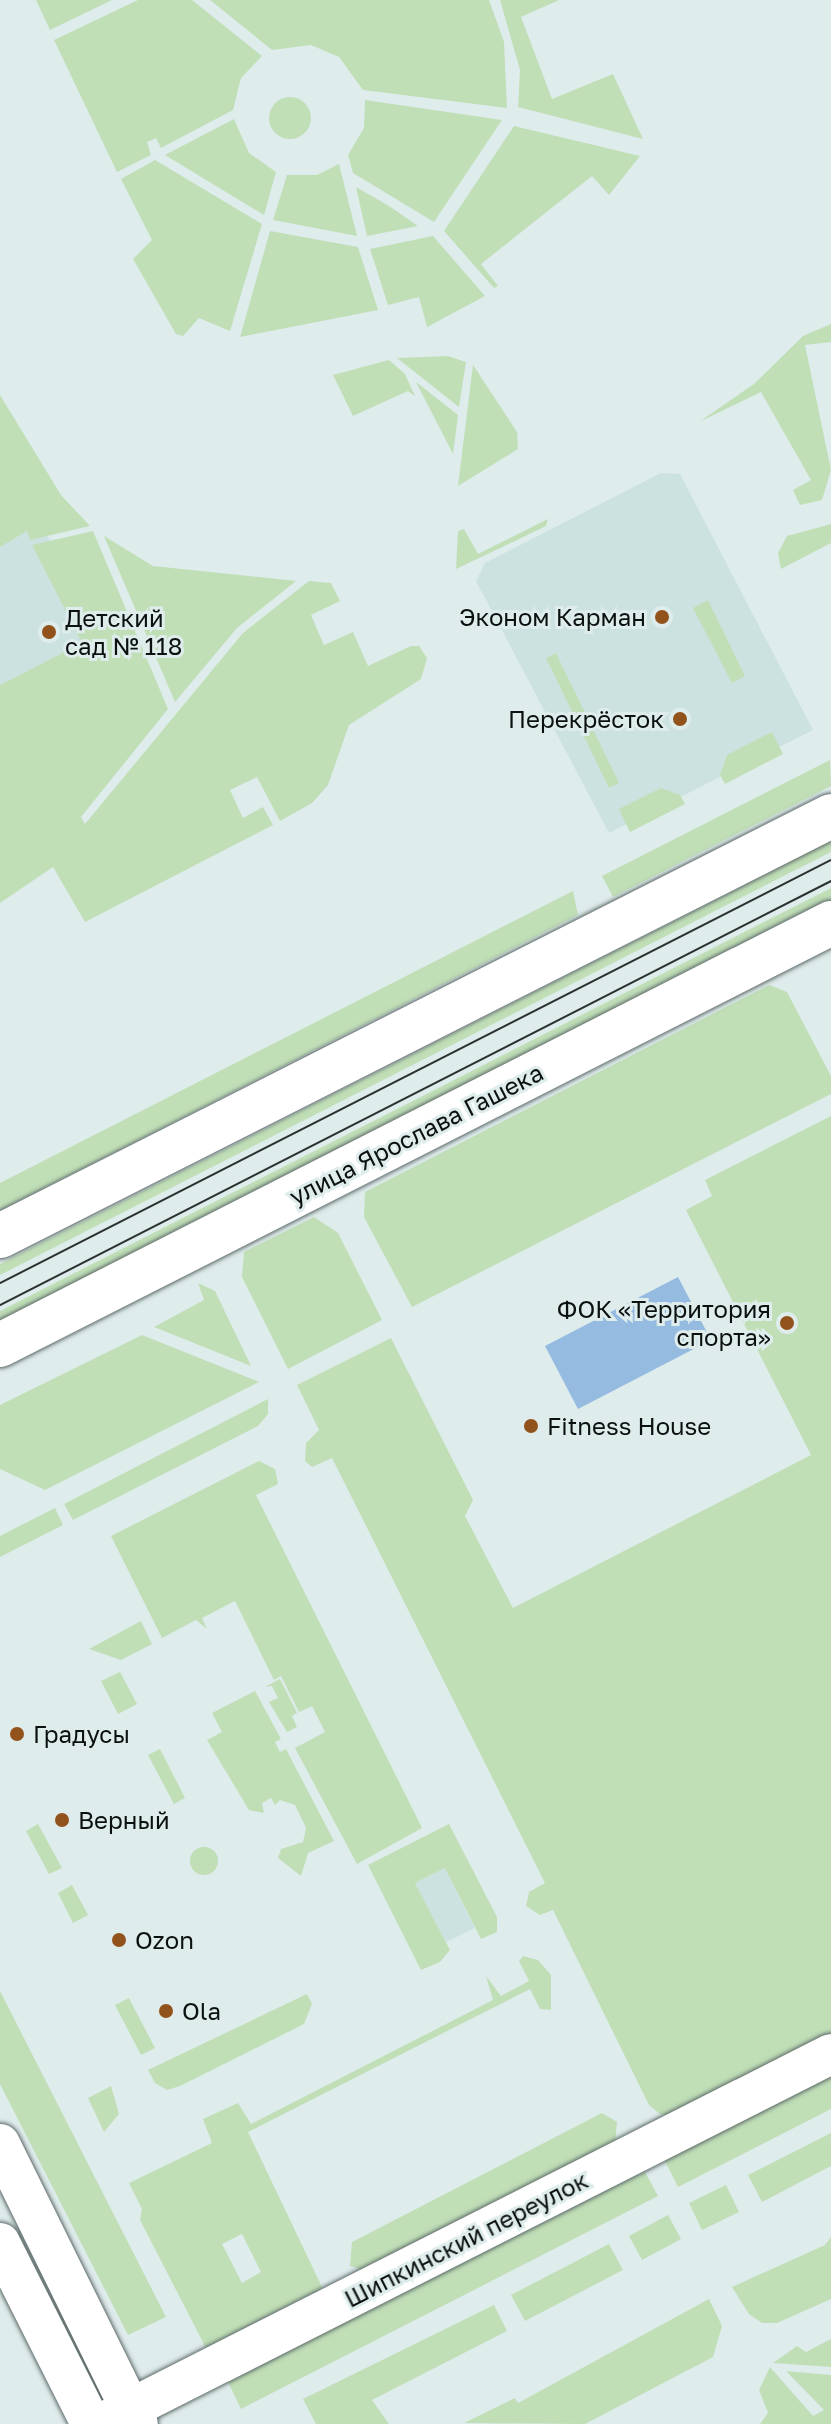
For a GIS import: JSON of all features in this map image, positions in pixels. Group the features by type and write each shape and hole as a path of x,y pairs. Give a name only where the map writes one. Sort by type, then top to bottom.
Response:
{"street":[{"path":"0,1236 831,816"},
{"name":"улица Ярослава Гашека","path":"0,1345 831,923"},
{"name":"Шипкинский переулок","path":"123,2419 831,2054"},
{"path":"0,2144 123,2419"},
{"path":"0,2243 91,2424"}],"shaded area":[{"name":"Детский сад № 118","path":"0,444 148,730 0,807"},
{"path":"661,473 680,474 813,730 609,833 476,581 485,563"},
{"path":"445,1868 475,1928 446,1942 415,1883"}],"green space":[{"path":"36,0 112,0 50,30"},
{"path":"138,0 192,0 262,56 241,78 233,110 161,148 156,138 147,142 151,155 117,172 54,40"},
{"path":"210,0 489,0 504,42 507,108 363,90 339,57 311,45 272,50"},
{"path":"500,0 559,0 521,17 552,99 613,74 643,139 518,107 520,70"},
{"path":"290,97 305,103 311,118 305,133 290,139 275,133 269,118 275,103"},
{"path":"365,100 502,120 434,222 353,173 348,155 364,128"},
{"path":"234,119 249,153 276,172 264,215 165,155"},
{"path":"514,126 640,156 609,195 592,176 481,264 498,286 494,288 444,231"},
{"path":"155,160 262,224 230,331 199,318 183,336 176,334 133,259 152,240 121,179"},
{"path":"339,164 357,236 273,220 287,175 317,175"},
{"path":"356,187 389,206 418,226 367,236"},
{"path":"270,231 358,247 378,310 240,337"},
{"path":"433,236 485,296 427,327 419,297 388,305 370,249"},
{"path":"831,324 831,342 805,345 831,470 822,500 800,505 793,490 811,480 761,392 699,422 754,384 803,336"},
{"path":"448,356 466,362 459,407 397,358"},
{"path":"389,360 405,374 415,396 408,391 353,416 333,375"},
{"path":"473,365 517,432 518,449 458,486"},
{"path":"416,382 458,415 453,454"},
{"path":"0,395 61,495 90,526 30,540 27,531 0,547"},
{"path":"548,519 546,526 456,569 458,531 464,529 478,554"},
{"path":"831,524 831,543 781,569 778,553 787,536"},
{"path":"93,531 168,709 81,817 85,824 243,633 309,581 331,583 340,601 311,615 324,645 353,632 368,666 411,646 419,646 427,658 421,679 349,725 328,785 312,803 280,821 257,777 230,790 243,818 263,807 273,825 85,922 53,867 0,903 0,685 82,643 32,545"},
{"path":"104,536 153,566 296,581 237,628 175,702"},
{"path":"708,600 745,676 732,683 693,608"},
{"path":"556,653 619,783 609,788 546,658"},
{"path":"772,732 783,754 725,784 720,775 727,755"},
{"path":"830,760 831,786 613,897 602,876"},
{"path":"661,788 680,795 685,804 630,832 619,809"},
{"path":"831,841 831,852 0,1275 0,1264"},
{"path":"831,888 831,901 0,1325 0,1311"},
{"path":"573,891 578,915 0,1211 0,1183"},
{"path":"769,985 787,992 831,1076 831,1094 412,1307 364,1217 365,1192"},
{"path":"831,1116 831,2034 670,2115 660,2114 649,2105 553,1910 540,1915 526,1906 529,1892 545,1883 332,1458 312,1467 305,1461 306,1443 319,1430 297,1385 391,1338 473,1500 465,1516 513,1608 811,1455 686,1210 712,1196 705,1180"},
{"path":"314,1217 338,1233 382,1320 288,1369 242,1277 244,1252"},
{"path":"198,1283 215,1291 251,1366 154,1327 204,1300"},
{"path":"142,1335 259,1382 45,1490 0,1469 0,1405"},
{"path":"268,1399 268,1414 258,1426 73,1520 64,1504"},
{"path":"259,1461 275,1469 278,1484 256,1495 422,1828 357,1864 295,1748 325,1732 312,1706 299,1712 281,1676 274,1680 235,1601 202,1618 207,1629 196,1620 162,1638 111,1536"},
{"path":"55,1508 63,1525 0,1557 0,1536"},
{"path":"141,1621 152,1644 121,1660 89,1649"},
{"path":"120,1672 137,1704 118,1714 101,1681"},
{"path":"280,1679 297,1713 292,1716 297,1727 287,1732 269,1702 278,1698 272,1686 265,1687"},
{"path":"255,1691 281,1739 275,1742 280,1752 286,1749 334,1841 308,1853 301,1876 278,1858 281,1849 303,1842 306,1828 295,1805 280,1800 275,1805 271,1798 262,1803 264,1813 249,1810 207,1740 222,1732 212,1713"},
{"path":"160,1749 185,1798 174,1804 148,1755"},
{"path":"38,1824 62,1868 49,1874 26,1831"},
{"path":"449,1824 497,1917 497,1932 481,1939 445,1868 415,1883 450,1950 440,1962 421,1970 368,1865"},
{"path":"204,1847 214,1851 218,1861 214,1871 204,1875 194,1871 190,1861 194,1851"},
{"path":"72,1885 88,1915 73,1923 58,1893"},
{"path":"523,1956 538,1960 551,1975 551,2010 540,2009 530,1989 248,2132 322,2287 318,2295 207,2350 140,2220 142,2209 129,2183 212,2143 203,2119 238,2103 251,2124 493,2000 486,1976 501,1996 529,1981 519,1961","holes":["242,2234 261,2272 242,2283 222,2244"]},
{"path":"0,1991 166,2317 128,2335 0,2084"},
{"path":"307,1994 312,2004 304,2024 180,2086 167,2090 155,2083 148,2070"},
{"path":"129,1998 155,2048 141,2055 115,2005"},
{"path":"831,2074 831,2109 678,2187 664,2159"},
{"path":"111,2086 119,2114 104,2132 88,2098"},
{"path":"602,2113 617,2122 615,2145 365,2271 350,2266 352,2242"},
{"path":"831,2133 831,2166 762,2202 748,2175"},
{"path":"644,2170 658,2196 241,2409 228,2382"},
{"path":"726,2185 739,2212 702,2230 689,2203"},
{"path":"668,2215 681,2239 642,2260 629,2236"},
{"path":"831,2237 831,2299 777,2323 762,2323 749,2314 732,2287 825,2245"},
{"path":"609,2244 623,2270 525,2321 511,2295"},
{"path":"709,2299 722,2326 713,2357 585,2424 464,2423 515,2398 518,2403"},
{"path":"494,2305 507,2331 372,2400 389,2424 316,2424 303,2399"},
{"path":"831,2339 831,2367 773,2363 797,2346 806,2352"},
{"path":"770,2367 813,2416 824,2410 786,2371 831,2375 831,2424 760,2424 768,2413 759,2390"}],"water":[{"path":"678,1277 711,1340 578,1409 545,1346"}],"tram line":[{"path":"0,1283 831,860"},
{"path":"0,1305 831,881"}],"place":[{"name":"Эконом Карман","path":"662,617"},
{"name":"Детский сад № 118","path":"49,632"},
{"name":"Перекрёсток","path":"680,719"},
{"name":"ФОК «Территория спорта»","path":"787,1323"},
{"name":"Fitness House","path":"531,1426"},
{"name":"Градусы","path":"17,1734"},
{"name":"Верный","path":"62,1820"},
{"name":"Ozon","path":"119,1940"},
{"name":"Ola","path":"166,2011"}]}
